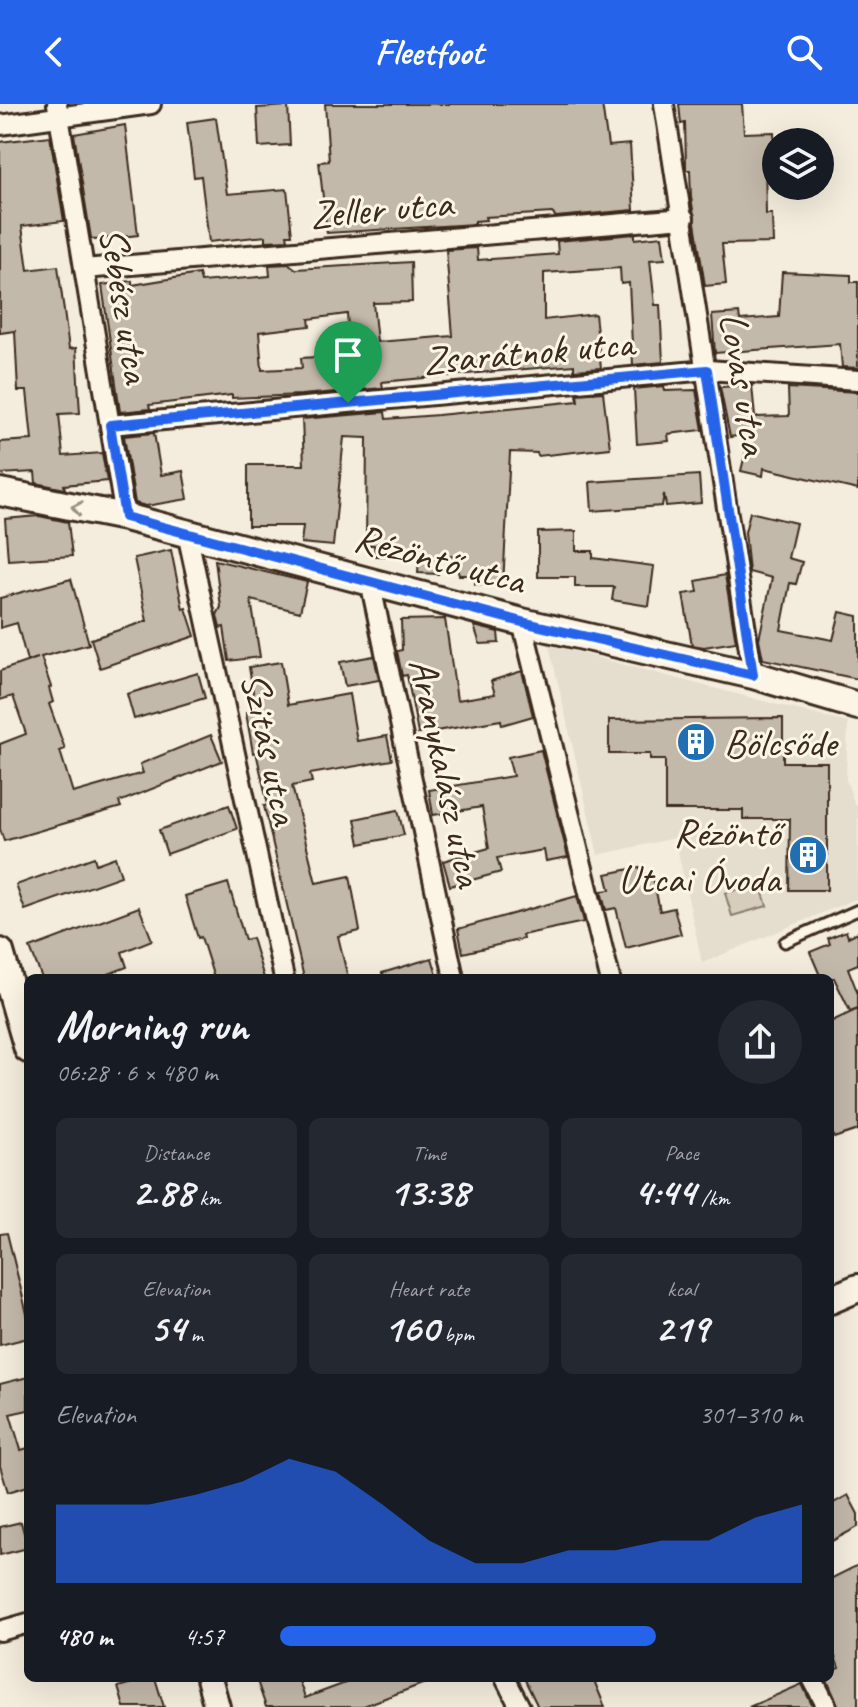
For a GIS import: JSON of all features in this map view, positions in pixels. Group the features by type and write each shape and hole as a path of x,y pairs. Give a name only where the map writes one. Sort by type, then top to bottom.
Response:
{"main road":[{"name":"Rézöntő utca","path":"0,492 125,517 522,622 753,675 858,706"},
{"path":"0,952 24,1035"},
{"path":"834,1298 858,1288"}],"street":[{"path":"0,125 58,110 151,104"},
{"name":"Lovas utca","path":"664,104 753,675"},
{"name":"Sebész utca","path":"58,110 125,517"},
{"name":"Zeller utca","path":"84,269 684,218"},
{"name":"Zsarátnok utca","path":"110,425 707,370 858,380"},
{"name":"Szitás utca","path":"187,533 283,974"},
{"name":"Aranykalász utca","path":"370,581 453,974"},
{"path":"522,622 609,974"},
{"path":"0,1631 24,1624"},
{"path":"210,1682 217,1707"},
{"path":"507,1682 520,1707"},
{"path":"814,1682 827,1707"}],"lane":[{"path":"785,942 858,910"}],"shaded area":[{"path":"549,645 848,723 846,780 855,805 858,805 858,898 702,963 675,838 598,855"},
{"path":"760,883 767,906 732,916 725,893"}],"building":[{"path":"325,104 602,104 608,146 630,144 634,210 556,217 552,213 485,217 486,220 475,221 475,224 327,233 319,162 329,161"},
{"path":"679,104 742,104 744,133 762,132 762,200 766,200 766,214 772,214 773,243 722,244 726,284 705,286 691,197 690,170 686,170 685,123 681,124"},
{"path":"288,106 290,145 259,147 257,108"},
{"path":"216,118 227,194 287,189 292,235 287,235 288,240 266,241 266,236 209,242 201,176 194,177 187,122"},
{"path":"125,125 138,235 95,240 91,238 74,134"},
{"path":"50,136 64,221 22,226 28,270 58,266 69,349 76,348 80,413 59,414 63,456 102,453 107,481 64,485 65,489 36,483 35,472 0,474 0,442 32,440 27,391 18,391 15,331 0,333 0,142"},
{"path":"635,234 635,239 662,236 665,259 650,260 655,305 660,305 663,362 633,365 629,283 621,284 620,268 544,273 544,320 595,314 601,368 574,370 574,365 489,372 382,382 383,388 301,395 232,398 232,395 149,405 150,409 120,412 102,285 132,281 132,285 199,274 201,282 270,276 269,265 289,264 296,269 411,262 412,302 373,303 377,342 453,336 446,250 477,248 478,260 558,254 557,241","holes":["347,314 350,355 301,358 302,368 262,370 259,332 310,326 309,319"]},
{"path":"782,272 851,275 851,282 858,282 858,368 842,367 840,344 715,353 712,315 739,313 740,320 779,317"},
{"path":"752,385 755,417 789,416 788,388 858,392 858,490 764,468 763,476 741,471 750,434 730,437 720,387"},
{"path":"664,386 665,391 696,390 703,430 668,434 669,441 637,444 634,389"},
{"path":"603,392 610,448 538,456 537,453 510,452 503,586 475,584 475,575 459,575 453,556 436,560 438,574 418,573 419,556 375,556 374,545 366,545 367,438 344,437 333,546 301,543 303,526 248,526 248,465 304,465 302,419 385,412 386,419 438,415 578,401 577,394"},
{"path":"154,433 161,475 183,471 188,499 146,506 135,503 124,436"},
{"path":"699,475 701,503 666,506 664,494 662,506 592,511 590,482"},
{"path":"750,512 796,523 788,558 802,562 796,584 790,583 781,630 833,640 840,612 858,616 858,679 763,659 759,639 772,578 749,572 745,532"},
{"path":"39,516 68,522 72,556 8,560 5,519"},
{"path":"576,531 576,551 593,551 593,558 654,566 649,606 612,600 614,587 575,587 575,577 538,577 538,532"},
{"path":"171,550 183,609 186,608 195,636 100,668 91,639 147,621 134,558"},
{"path":"215,560 307,582 300,612 251,600 260,657 229,661 224,627 220,628 217,615 221,607"},
{"path":"725,575 736,642 704,647 692,645 683,594 698,592 696,581"},
{"path":"71,579 89,644 41,657 51,687 53,702 49,704 65,749 60,751 73,793 143,773 140,764 211,735 222,761 119,802 121,807 4,841 0,829 0,744 26,734 13,696 0,700 0,671 38,658 27,661 17,623 0,628 0,598"},
{"path":"445,619 457,700 495,694 491,681 522,671 533,716 502,725 501,720 418,734 407,675 402,676 397,651 402,650 401,620"},
{"path":"474,626 498,632 499,643 480,644"},
{"path":"374,656 379,680 345,686 340,662"},
{"path":"281,662 288,705 349,694 357,741 387,736 392,760 310,774 312,782 292,786 316,883 350,876 360,931 338,936 347,974 303,974 264,806 268,805 256,752 253,753 246,713 256,711 249,667"},
{"path":"198,673 205,698 134,719 127,694"},
{"path":"783,718 783,762 827,762 827,890 789,890 790,819 743,819 743,810 665,810 665,760 650,760 650,754 609,754 609,720"},
{"path":"541,750 568,857 546,861 544,850 497,858 501,872 450,886 443,861 489,848 482,807 433,815 429,790 513,776 508,757"},
{"path":"229,805 237,829 167,854 159,830"},
{"path":"398,810 404,835 360,844 355,819"},
{"path":"94,857 96,864 115,857 121,876 25,910 16,885"},
{"path":"640,867 642,875 652,872 660,911 674,908 681,934 626,948 616,908 606,910 601,891 610,890 606,874"},
{"path":"228,883 245,940 252,938 263,974 213,974 185,896"},
{"path":"577,896 584,922 522,935 523,939 463,953 458,929"},
{"path":"139,907 152,940 122,952 127,967 109,974 40,974 30,948"},
{"path":"846,931 848,937 858,932 858,964 848,968 858,994 858,1008 850,1011 834,974 819,974 810,952 830,944 828,938"},
{"path":"432,958 437,974 382,974"},
{"path":"858,1009 858,1130 834,1138 834,1020"},
{"path":"7,1233 24,1302 24,1339 0,1345 0,1234"},
{"path":"24,1378 24,1411 10,1414 21,1450 24,1449 24,1487 8,1492 0,1466 0,1384"},
{"path":"848,1495 858,1514 858,1527 834,1540 834,1503"},
{"path":"21,1522 24,1549 0,1555 0,1527"},
{"path":"858,1565 858,1707 839,1707 828,1682 834,1682 834,1670 839,1668 834,1654 834,1577"},
{"path":"156,1682 164,1707 124,1707 118,1687"},
{"path":"257,1682 299,1682 305,1698 348,1682 428,1682 361,1707 266,1707"},
{"path":"526,1682 595,1682 605,1707 538,1707"},
{"path":"802,1684 813,1707 749,1707"}],"place":[{"name":"Bölcsőde","path":"696,742"},
{"name":"Rézöntő Utcai Óvoda","path":"808,855"}],"route":[{"path":"707,370 753,675 522,622 125,517 110,425 348,403 707,370"}]}
